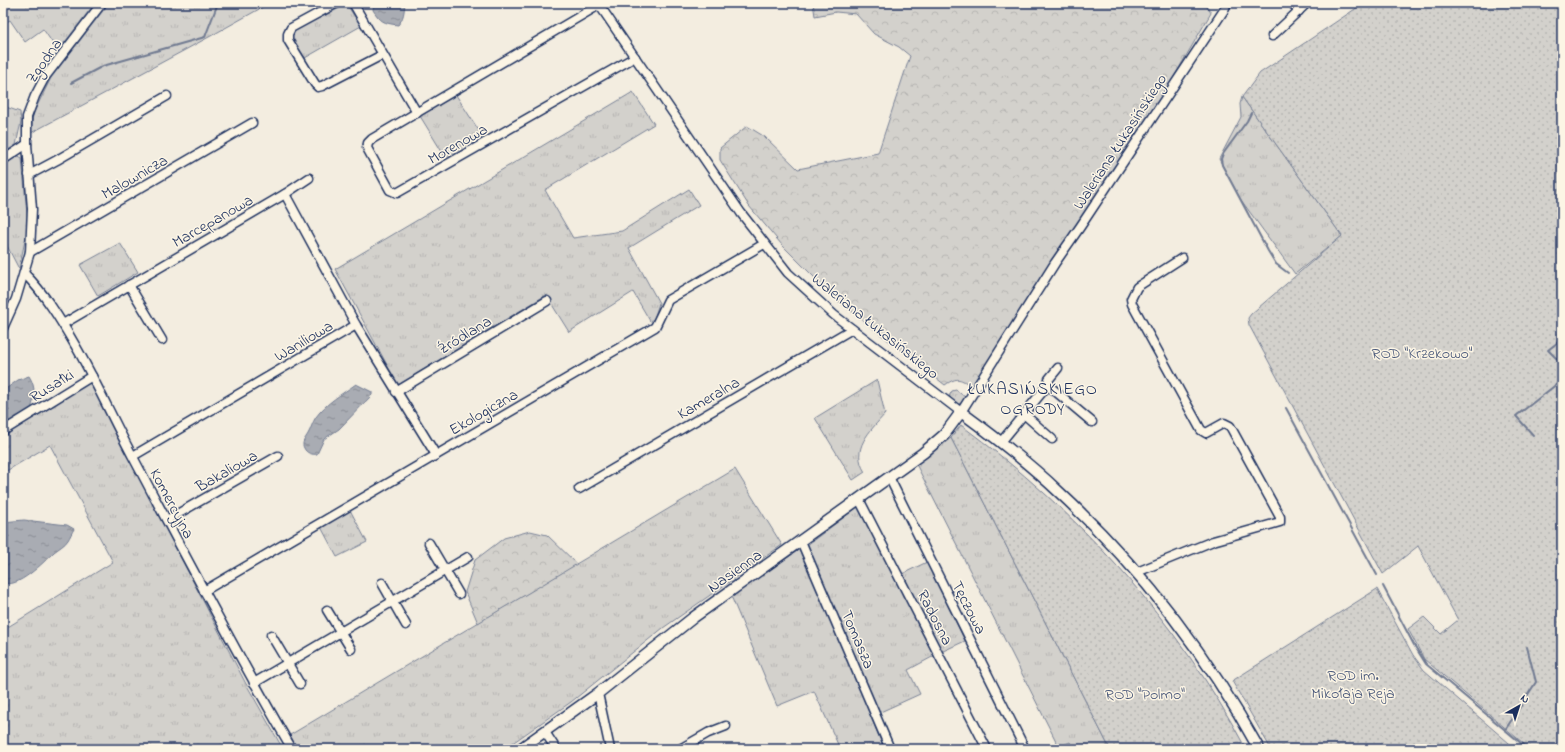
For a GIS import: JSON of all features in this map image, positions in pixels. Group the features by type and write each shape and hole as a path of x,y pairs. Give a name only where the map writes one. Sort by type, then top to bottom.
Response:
{"street":[{"name":"Zgodna","path":"3,327 16,299 30,252 32,216 27,144 27,117 35,96 45,77 102,3"},
{"path":"337,3 291,28 288,34 288,40 315,84 318,87 322,86 382,55"},
{"path":"353,3 417,113"},
{"name":"Waleriana Łukasińskiego","path":"961,412 1055,263 1220,17 1227,3"},
{"path":"1292,3 1299,10"},
{"path":"1272,36 1307,3"},
{"name":"Waleriana Łukasińskiego","path":"599,4 741,213 764,244 800,284 824,306 1001,442 1059,492 1103,535 1137,572 1176,620 1205,661 1259,749"},
{"name":"Morenowa","path":"599,4 372,139 368,143 367,148 390,190 393,193 397,193 635,57"},
{"path":"29,175 167,96"},
{"name":"Malownicza","path":"30,252 252,123"},
{"path":"3,160 27,144"},
{"name":"Marcepanowa","path":"62,324 309,178"},
{"path":"284,194 356,325"},
{"name":"Ekologiczna","path":"204,591 654,327 668,300 764,244"},
{"path":"1137,572 1218,539 1280,522 1280,517 1230,426 1224,423 1206,433 1201,430 1132,304 1131,299 1137,287 1182,258"},
{"name":"Komercyjna","path":"24,273 36,286 62,324 92,376 204,591 292,749"},
{"path":"129,285 162,340"},
{"name":"Źródlana","path":"396,392 547,301"},
{"name":"Waniliowa","path":"133,456 356,325 436,455"},
{"name":"Kameralna","path":"579,489 852,329"},
{"path":"1001,442 1025,415 1048,385 1049,379 1058,368"},
{"name":"Rusałki","path":"3,431 92,376"},
{"path":"1048,385 1092,422"},
{"name":"Nasienna","path":"520,749 597,694 684,624 802,541 935,443 947,431 961,412"},
{"path":"1025,415 1052,439"},
{"name":"Bakaliowa","path":"167,520 278,456"},
{"name":"Tęczowa","path":"889,477 1025,749"},
{"name":"Radosna","path":"859,499 986,749"},
{"name":"Tomasza","path":"802,541 890,749"},
{"path":"429,543 459,594"},
{"path":"254,683 468,557"},
{"path":"382,583 406,625"},
{"path":"327,610 352,648"},
{"path":"271,635 300,684"},
{"path":"597,694 600,698 610,749"},
{"path":"680,749 708,733 726,726"},
{"path":"545,732 556,749"}],"green space":[{"path":"3,3 95,3 58,51 43,29 25,42 10,20 3,24"},
{"path":"109,3 270,3 31,133 33,114 51,78"},
{"path":"813,3 1205,3 1211,13 1168,87 972,386 959,380 953,380 945,385 837,300 782,245 749,206 720,160 720,148 747,126 765,137 798,169 878,153 910,56 899,47 874,34 856,14 836,12 815,16"},
{"name":"ROD \"Krzekowo\"","path":"1364,3 1562,3 1562,749 1530,749 1424,659 1408,629 1424,617 1441,634 1458,620 1418,546 1383,574 1249,325 1248,318 1251,314 1342,236 1242,97 1260,73"},
{"path":"344,6 349,8 361,26 305,58 291,38 295,30"},
{"path":"633,92 654,124 545,190 573,238 622,231 689,189 699,205 629,248 659,303 654,319 650,321 633,292 569,332 546,295 398,385 335,269"},
{"path":"456,95 483,137 447,160 420,116"},
{"path":"1242,97 1342,236 1295,274 1241,200 1219,159 1241,117 1240,104"},
{"path":"3,106 20,112 21,122 16,145 3,153"},
{"path":"17,155 22,158 28,226 19,269 3,238 3,164"},
{"path":"120,243 138,272 98,296 80,265"},
{"path":"877,380 885,414 868,434 861,448 861,464 865,472 853,480 815,418"},
{"path":"90,382 245,682 283,749 3,749 3,630 113,562 50,445 3,473 3,434"},
{"path":"956,390 965,397 965,400 958,405 949,396 952,391"},
{"name":"ROD \"Polmo\"","path":"961,425 1004,458 1045,494 1084,531 1122,571 1157,612 1189,656 1219,702 1246,749 1110,749 951,438"},
{"path":"951,438 1110,749 1073,749 1070,742 1059,747 916,464"},
{"path":"735,469 782,545 663,628 571,702 504,749 297,749 290,735"},
{"path":"859,506 934,656 908,670 920,694 876,714 807,545"},
{"path":"350,510 367,542 337,557 321,527"},
{"path":"530,531 547,535 577,564 478,623 465,592 475,560 504,538"},
{"path":"800,549 835,628 884,749 840,749 814,691 777,706 731,596"},
{"path":"927,562 965,641 941,652 902,574"},
{"name":"ROD im. Mikołaja Reja","path":"1377,589 1413,655 1424,670 1516,749 1271,749 1232,681"}],"water":[{"path":"374,3 405,3 403,17 398,25 386,23 380,19 373,10"},
{"path":"29,376 33,384 34,392 31,409 11,421 3,422 3,391 18,380"},
{"path":"356,384 372,392 372,395 339,429 324,439 317,454 311,454 305,450 303,443 316,417 329,403"},
{"path":"24,520 67,525 74,529 69,539 30,574 9,584 3,582 3,522"}],"waterway":[{"path":"71,83 103,66 205,37 218,3"},
{"path":"1251,113 1247,121 1223,154 1221,159 1222,165 1268,251 1276,264 1288,273"},
{"path":"1562,339 1548,350 1562,364"},
{"path":"1533,435 1516,416 1562,380"},
{"path":"1286,408 1377,575"},
{"path":"1383,586 1414,645 1426,664 1528,749"},
{"path":"1527,647 1536,682 1527,696"},
{"path":"1505,730 1524,701"}],"district":[{"name":"ŁUKASIŃSKIEGO OGRODY","path":"1033,398"}]}
